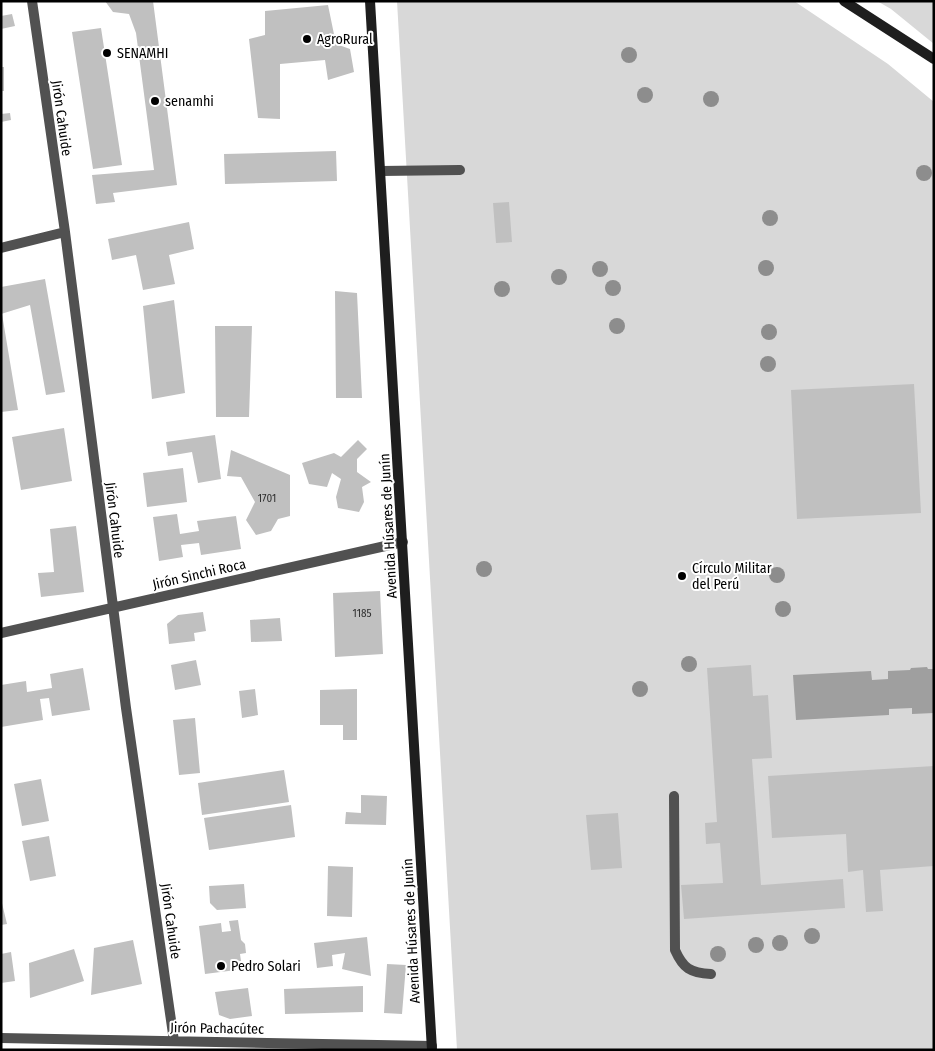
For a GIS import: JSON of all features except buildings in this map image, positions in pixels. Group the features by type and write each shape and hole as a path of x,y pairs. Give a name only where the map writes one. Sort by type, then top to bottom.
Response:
{"street":[{"name":"Jirón Cahuide","path":"32,1 65,232 112,608 174,1041"},
{"name":"Avenida Húsares de Junín","path":"370,1 432,1048"},
{"path":"844,1 934,59"},
{"path":"381,170 460,170"},
{"path":"1,248 65,232"},
{"name":"Jirón Sinchi Roca","path":"1,633 403,542"},
{"path":"674,796 675,950 682,964 696,973 711,974"},
{"name":"Jirón Pachacútec","path":"1,1038 432,1048"}],"shaded area":[{"name":"Círculo Militar del Perú","path":"397,1 794,1 888,64 934,102 934,1050 457,1050"},
{"path":"877,1 934,1 934,44 891,9"},
{"path":"927,667 928,669 934,669 934,713 912,714 912,708 889,709 889,715 796,720 793,675 871,671 872,680 888,679 888,671"}],"place":[{"name":"AgroRural","path":"307,39"},
{"name":"SENAMHI","path":"107,53"},
{"name":"senamhi","path":"155,101"},
{"name":"Círculo Militar del Perú","path":"682,576"},
{"name":"Pedro Solari","path":"221,966"}]}
